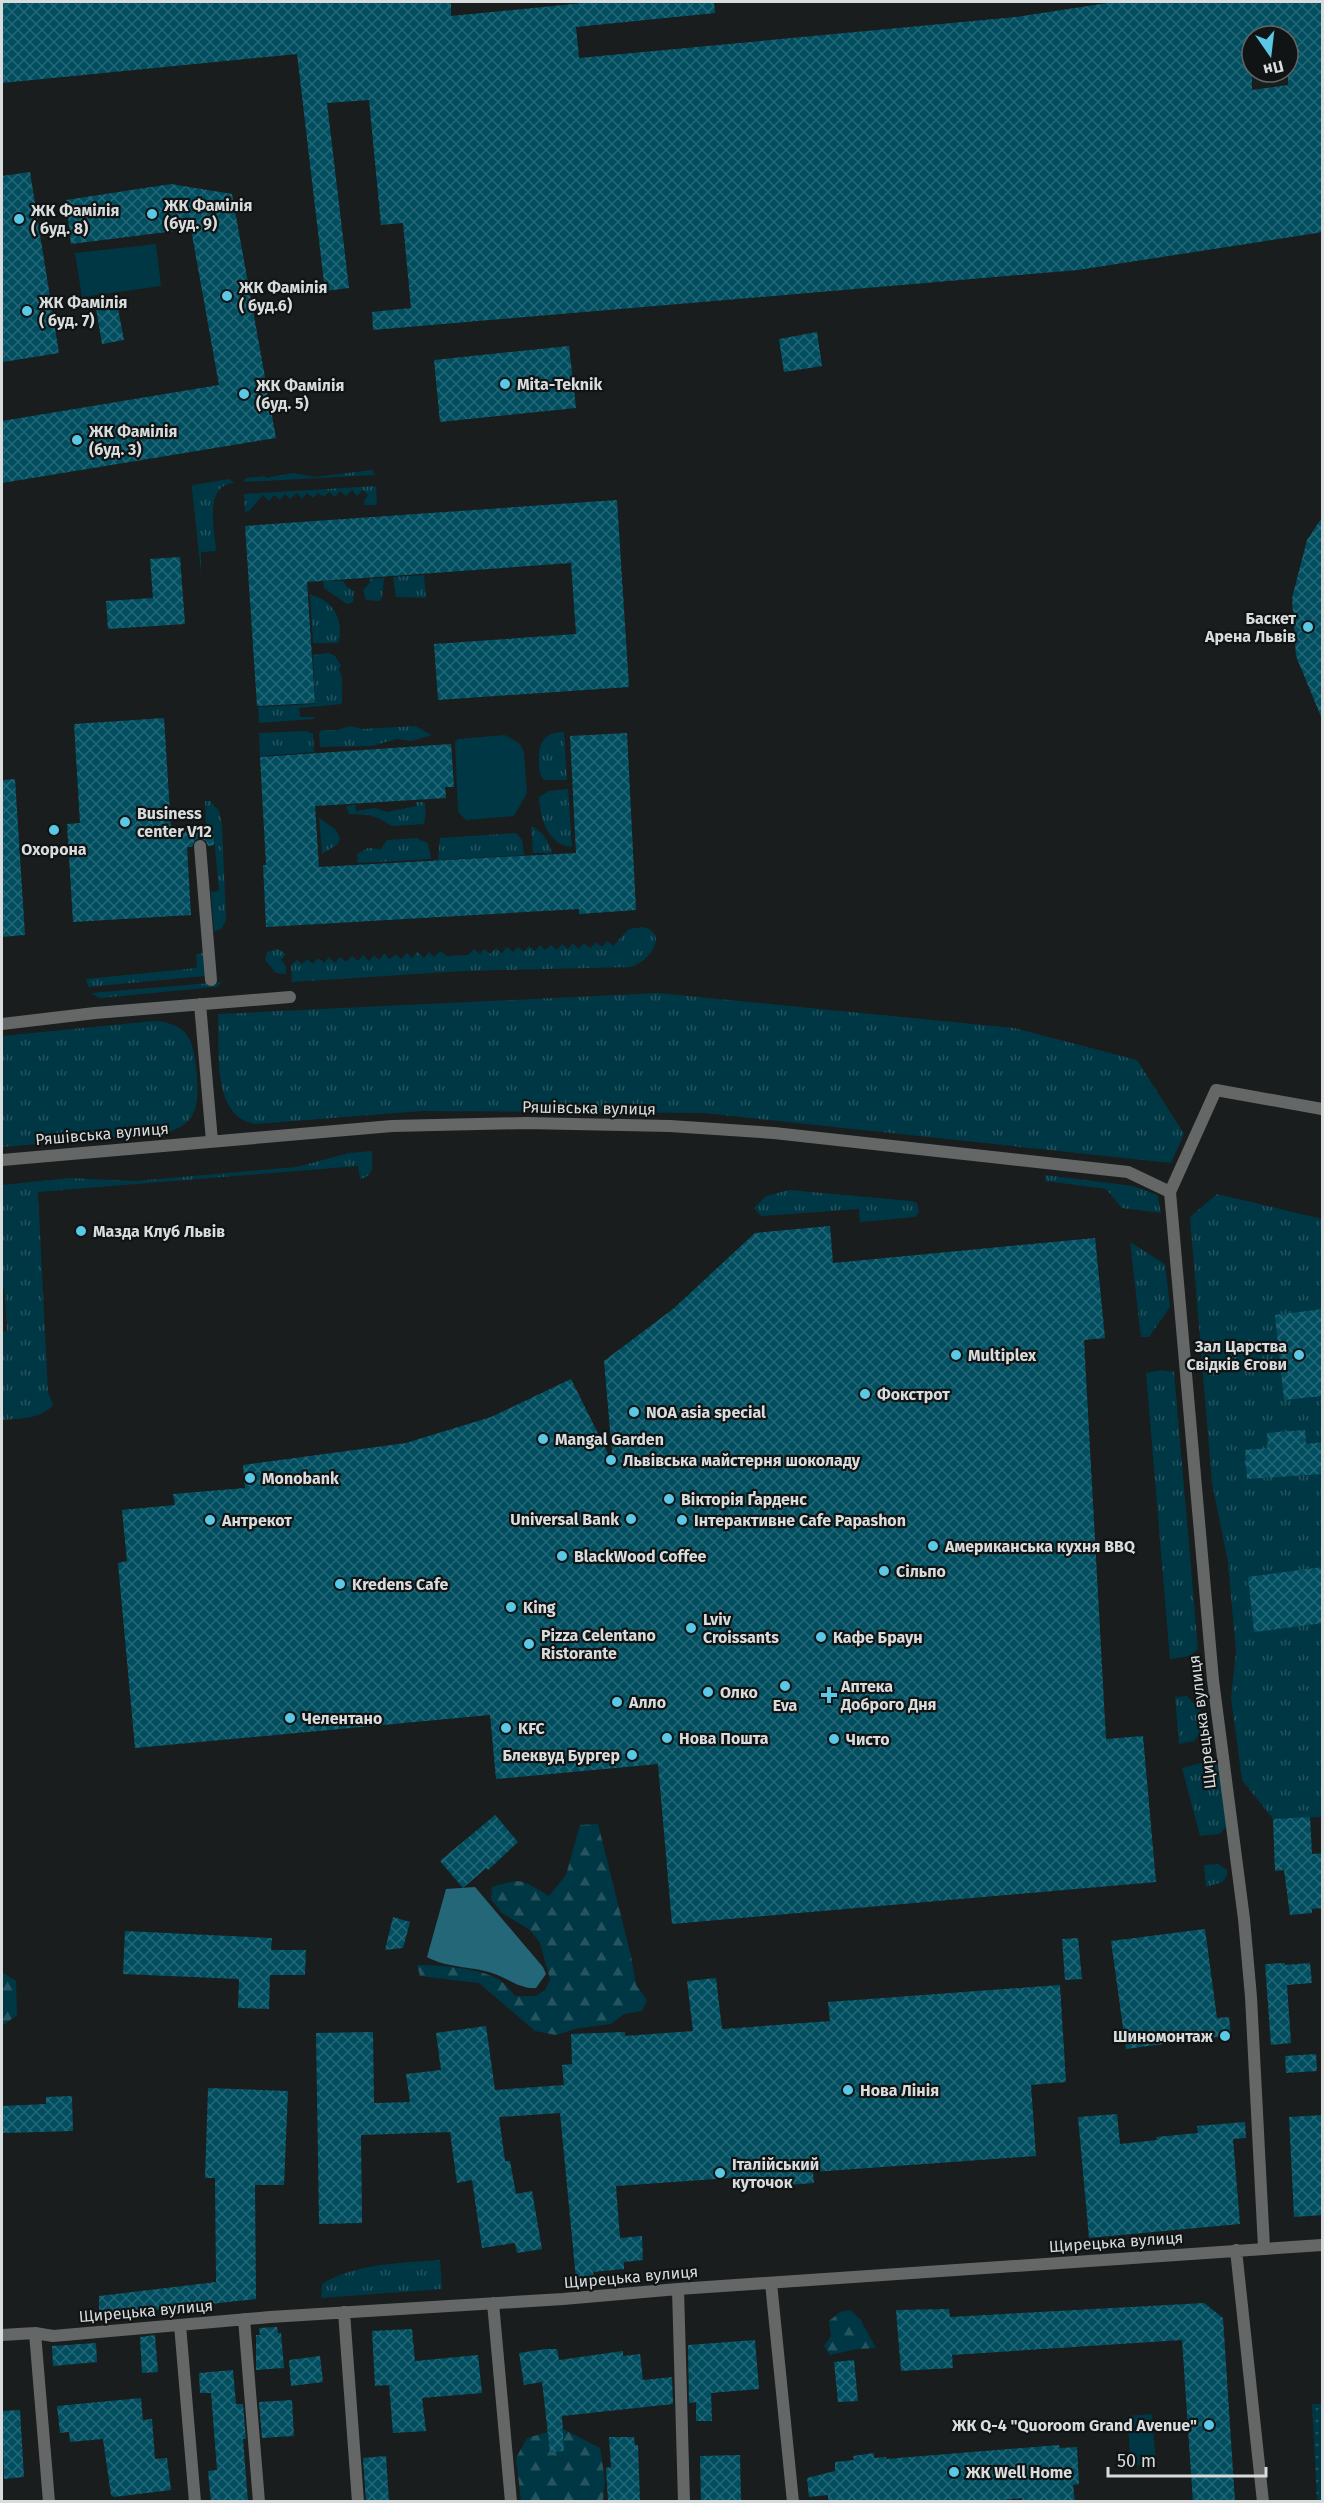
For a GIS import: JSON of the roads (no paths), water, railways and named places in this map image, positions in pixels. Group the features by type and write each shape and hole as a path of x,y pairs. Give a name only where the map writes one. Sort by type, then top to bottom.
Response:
{"street":[{"path":"200,846 211,980"},
{"path":"2,1024 290,997"},
{"path":"201,1004 212,1141"},
{"path":"1170,1192 1216,1090 1323,1109"},
{"name":"Ряшівська вулиця","path":"2,1160 392,1126 526,1123 670,1126 774,1133 1128,1172 1170,1192"},
{"name":"Щирецька вулиця","path":"1170,1192 1213,1680 1244,1920 1251,1997 1264,2247"},
{"name":"Щирецька вулиця","path":"2,2335 35,2333 54,2336 244,2319 1323,2244"},
{"path":"1236,2250 1263,2502"},
{"path":"771,2283 793,2502"},
{"path":"678,2289 684,2502"},
{"path":"493,2303 511,2502"},
{"path":"344,2312 358,2502"},
{"path":"244,2319 259,2502"},
{"path":"180,2325 195,2502"},
{"path":"35,2333 49,2502"}],"place":[{"name":"ЖК Фамілія (буд. 9)","path":"152,214"},
{"name":"ЖК Фамілія ( буд. 8)","path":"19,219"},
{"name":"ЖК Фамілія ( буд.6)","path":"227,296"},
{"name":"ЖК Фамілія ( буд. 7)","path":"27,311"},
{"name":"Mita-Teknik","path":"505,384"},
{"name":"ЖК Фамілія (буд. 5)","path":"244,394"},
{"name":"ЖК Фамілія (буд. 3)","path":"77,440"},
{"name":"Баскет Арена Львів","path":"1308,627"},
{"name":"Business center V12","path":"125,822"},
{"name":"Охорона","path":"54,830"},
{"name":"Мазда Клуб Львів","path":"81,1231"},
{"name":"Multiplex","path":"956,1355"},
{"name":"Зал Царства Свідків Єгови","path":"1299,1355"},
{"name":"Фокстрот","path":"865,1394"},
{"name":"NOA asia special","path":"634,1412"},
{"name":"Mangal Garden","path":"543,1439"},
{"name":"Львівська майстерня шоколаду","path":"611,1460"},
{"name":"Monobank","path":"250,1478"},
{"name":"Вікторія Ґарденс","path":"669,1499"},
{"name":"Universal Bank","path":"631,1519"},
{"name":"Антрекот","path":"210,1520"},
{"name":"Інтерактивне Cafe Papashon","path":"682,1520"},
{"name":"Американська кухня BBQ","path":"933,1546"},
{"name":"BlackWood Coffee","path":"562,1556"},
{"name":"Сільпо","path":"884,1571"},
{"name":"Kredens Cafe","path":"340,1584"},
{"name":"King","path":"511,1607"},
{"name":"Lviv Croissants","path":"691,1628"},
{"name":"Кафе Браун","path":"821,1637"},
{"name":"Pizza Celentano Ristorante","path":"529,1644"},
{"name":"Eva","path":"785,1686"},
{"name":"Олко","path":"708,1692"},
{"name":"Аптека Доброго Дня","path":"829,1695"},
{"name":"Алло","path":"617,1702"},
{"name":"Челентано","path":"290,1718"},
{"name":"KFC","path":"506,1728"},
{"name":"Нова Пошта","path":"667,1738"},
{"name":"Чисто","path":"834,1739"},
{"name":"Блеквуд Бургер","path":"632,1755"},
{"name":"Шиномонтаж","path":"1225,2036"},
{"name":"Нова Лінія","path":"848,2090"},
{"name":"Італійський куточок","path":"720,2173"},
{"name":"ЖК Q-4 \"Quoroom Grand Avenue\"","path":"1209,2425"},
{"name":"ЖК Well Home","path":"954,2472"}]}
